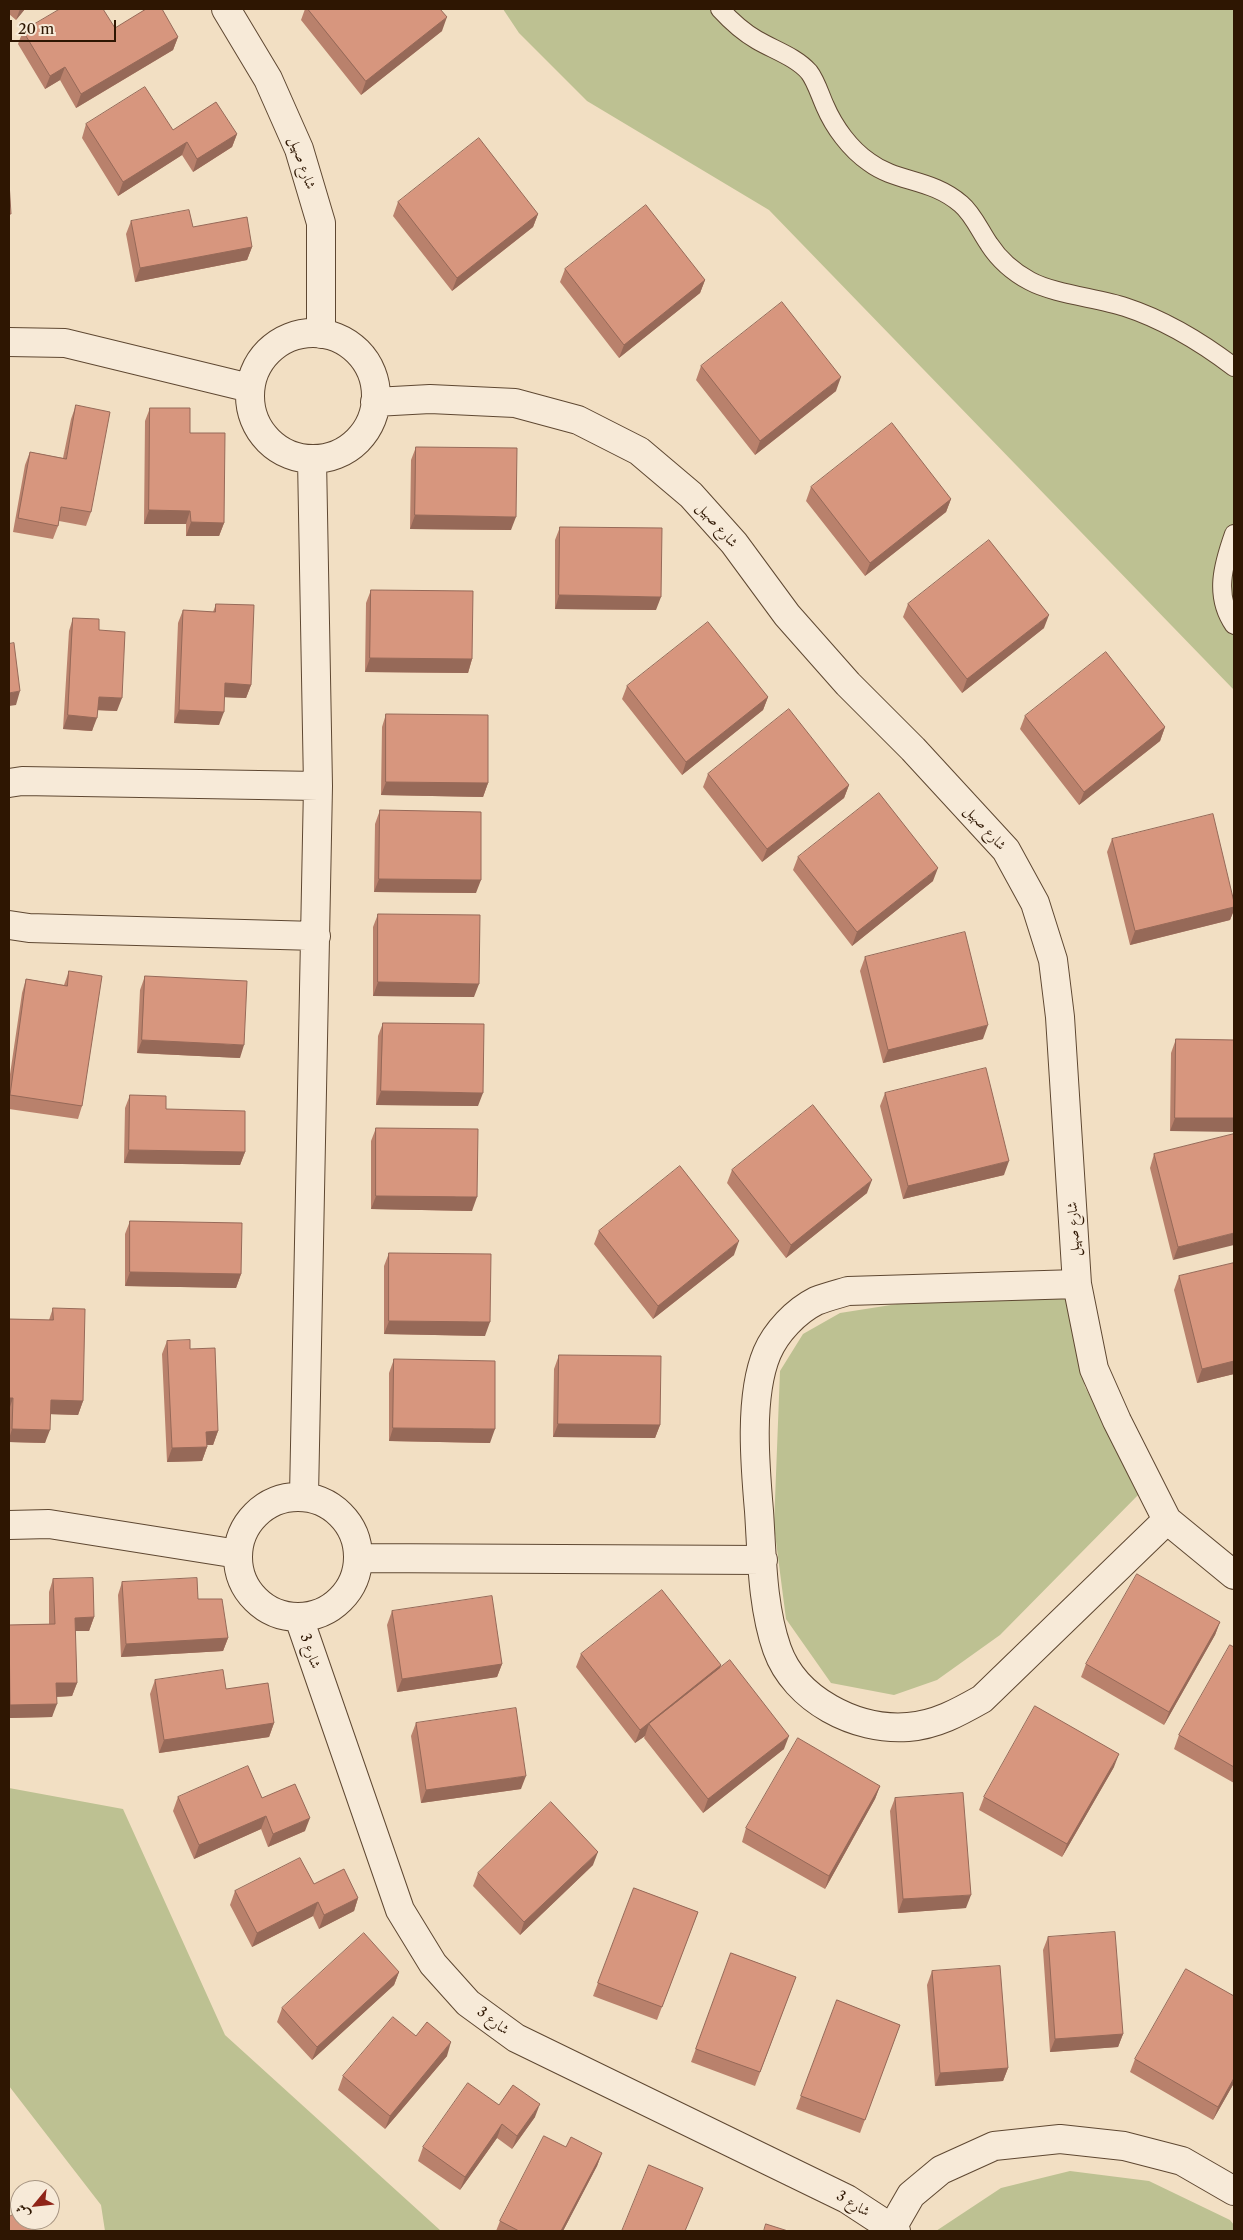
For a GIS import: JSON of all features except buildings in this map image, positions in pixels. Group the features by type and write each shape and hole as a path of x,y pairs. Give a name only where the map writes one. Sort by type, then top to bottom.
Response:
{"street":[{"name":"شارع صهيل","path":"226,9 268,79 299,150 321,223 321,334"},
{"path":"301,334 321,334 340,339 355,350 367,364 375,382 376,402 371,420 362,436 348,449 331,457 312,459 291,455 268,440 259,429 252,410 250,388 256,370 267,353 282,341 301,334"},
{"path":"9,342 65,343 250,388"},
{"name":"شارع صهيل","path":"376,402 430,399 515,403 578,420 639,451 691,495 734,543 787,615 848,684 913,750 1006,850 1035,903 1052,960 1060,1017 1077,1284 1094,1369 1116,1421 1167,1520 1234,1575"},
{"path":"304,1496 318,786 312,459"},
{"path":"9,783 22,781 318,786"},
{"path":"9,925 29,928 316,936"},
{"path":"1077,1284 848,1291 815,1302 786,1323 768,1352 758,1387 755,1459 768,1610 778,1650 800,1687 832,1710 869,1725 909,1727 947,1718 982,1699 1167,1520"},
{"path":"304,1496 321,1501 336,1510 349,1524 356,1540 358,1558 356,1576 347,1593 334,1606 317,1615 298,1618 280,1614 262,1606 248,1591 240,1573 238,1554 242,1535 252,1518 266,1505 284,1498 304,1496"},
{"path":"9,1525 49,1524 238,1554"},
{"path":"358,1558 763,1560"},
{"name":"3 شارع","path":"298,1618 400,1910 432,1964 468,2003 516,2038 847,2199 894,2230"},
{"path":"894,2230 912,2195 941,2170 994,2146 1060,2139 1124,2146 1182,2161 1234,2191"}],"lane":[{"path":"720,9 730,21 756,39 795,60 809,72 836,127 850,145 869,163 894,175 920,181 943,190 962,204 1000,259 1015,273 1033,283 1126,307 1163,322 1190,336 1234,367"},
{"path":"1234,534 1224,563 1221,583 1223,602 1234,626"}],"green space":[{"path":"503,9 1234,9 1234,690 769,210 587,101 519,33"},
{"path":"1063,1278 1085,1387 1143,1490 1000,1635 937,1680 894,1695 831,1683 786,1619 774,1526 780,1371 803,1334 840,1313"},
{"path":"9,1788 123,1809 225,2035 441,2231 105,2231 101,2205 9,2086"},
{"path":"1070,2171 1149,2181 1230,2220 1234,2225 1234,2231 936,2231 1001,2188"}]}
